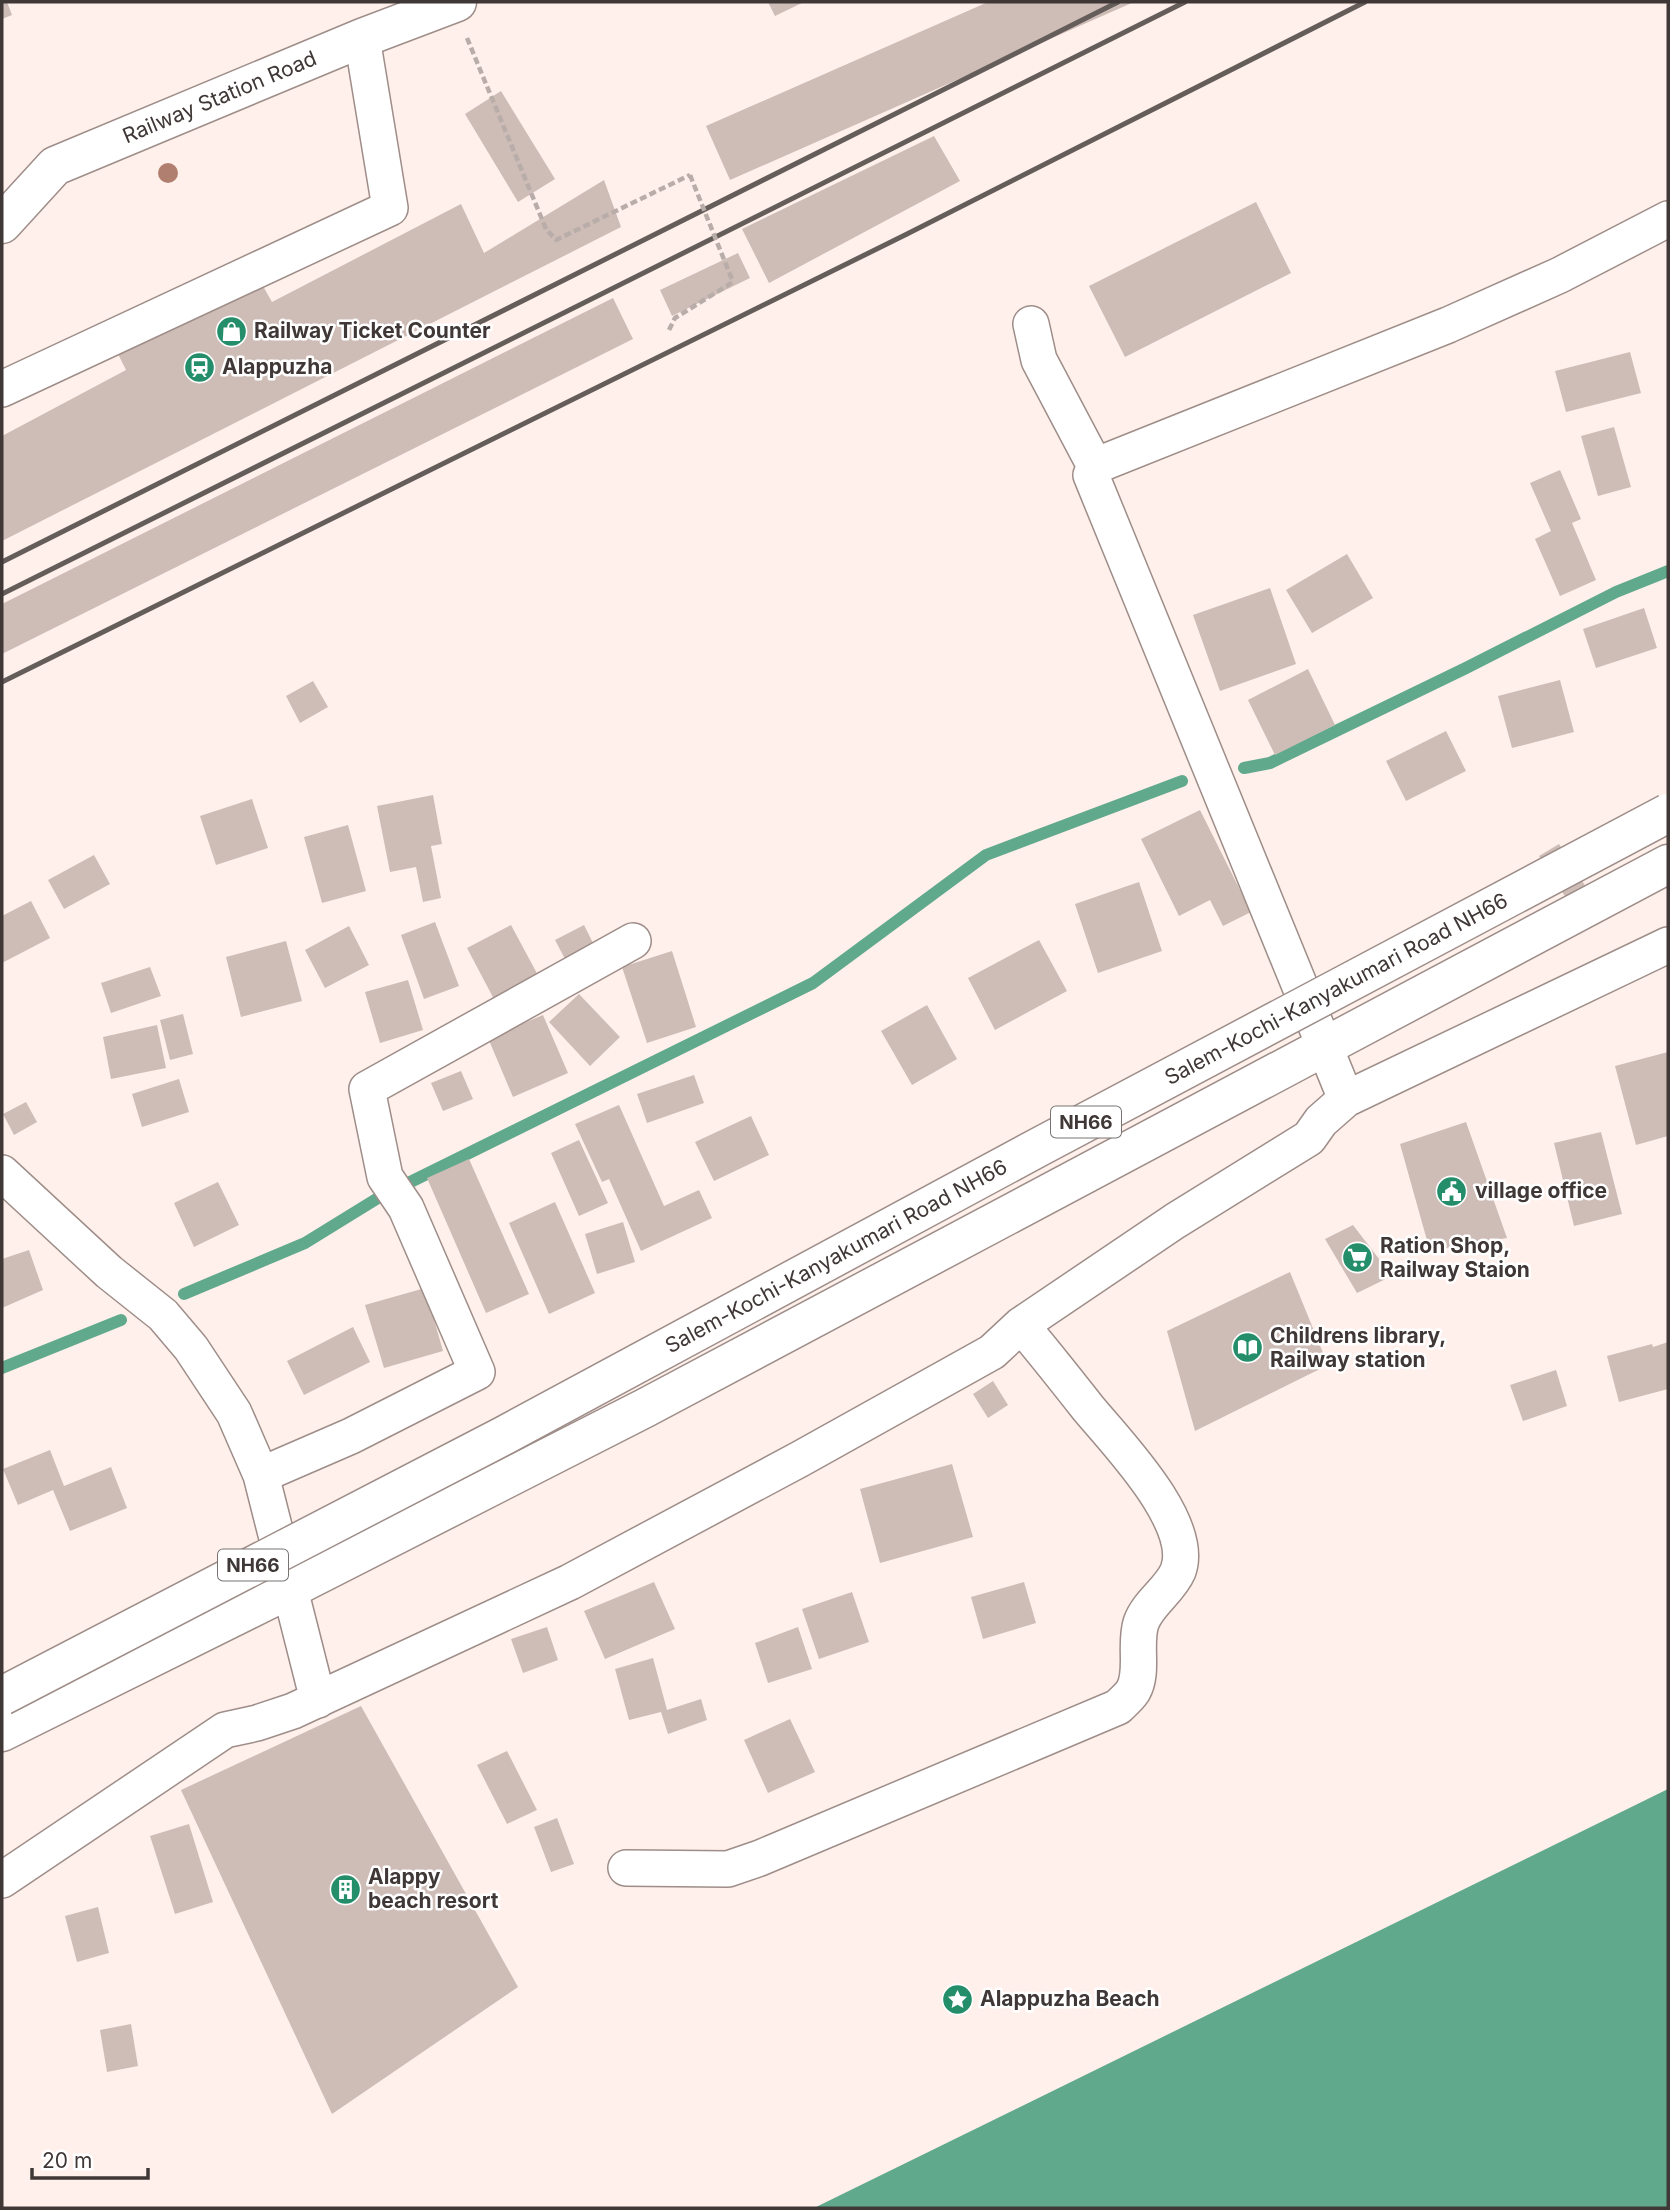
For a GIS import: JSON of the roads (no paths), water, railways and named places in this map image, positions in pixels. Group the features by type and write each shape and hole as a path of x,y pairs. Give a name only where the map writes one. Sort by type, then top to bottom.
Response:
{"main road":[{"name":"Railway Station Road","path":"2,224 55,166 362,38 455,3"},
{"name":"Salem-Kochi-Kanyakumari Road NH66","path":"2,1696 505,1435 1039,1147 1668,813"},
{"path":"2,1732 645,1408 1668,864"}],"street":[{"path":"2,389 390,208 362,38"},
{"path":"1346,1099 1091,475 1095,466 1448,325 1560,275 1668,219"},
{"path":"1031,324 1039,360 1095,466"},
{"path":"261,1475 351,1436 477,1372 406,1208 386,1177 367,1089 633,941"},
{"path":"2,1880 225,1730 257,1723 318,1700 570,1582 992,1352 1021,1325 1175,1221 1309,1138 1321,1121 1346,1099 1668,945"},
{"path":"2,1173 109,1272 163,1315 191,1348 234,1413 261,1475 318,1700"},
{"path":"626,1868 728,1869 760,1858 1118,1707 1133,1691 1138,1675 1137,1638 1142,1620 1178,1572 1179,1541 1163,1504 1145,1475 1021,1325"}],"waterway":[{"path":"1244,768 1270,763 1616,592 1668,571"},
{"path":"184,1294 305,1243 378,1198 813,983 986,855 1182,781"},
{"path":"2,1368 121,1320"}],"railway":[{"path":"2,562 1118,2"},
{"path":"2,594 1185,2"},
{"path":"2,682 907,234 1365,2"}],"place":[{"name":"Railway Ticket Counter","path":"231,331"},
{"name":"Alappuzha","path":"199,367"},
{"name":"village office","path":"1452,1191"},
{"name":"Ration Shop, Railway Staion","path":"1357,1258"},
{"name":"Childrens library, Railway station","path":"1247,1348"},
{"name":"Alappy beach resort","path":"345,1889"},
{"name":"Alappuzha Beach","path":"957,1999"}]}
